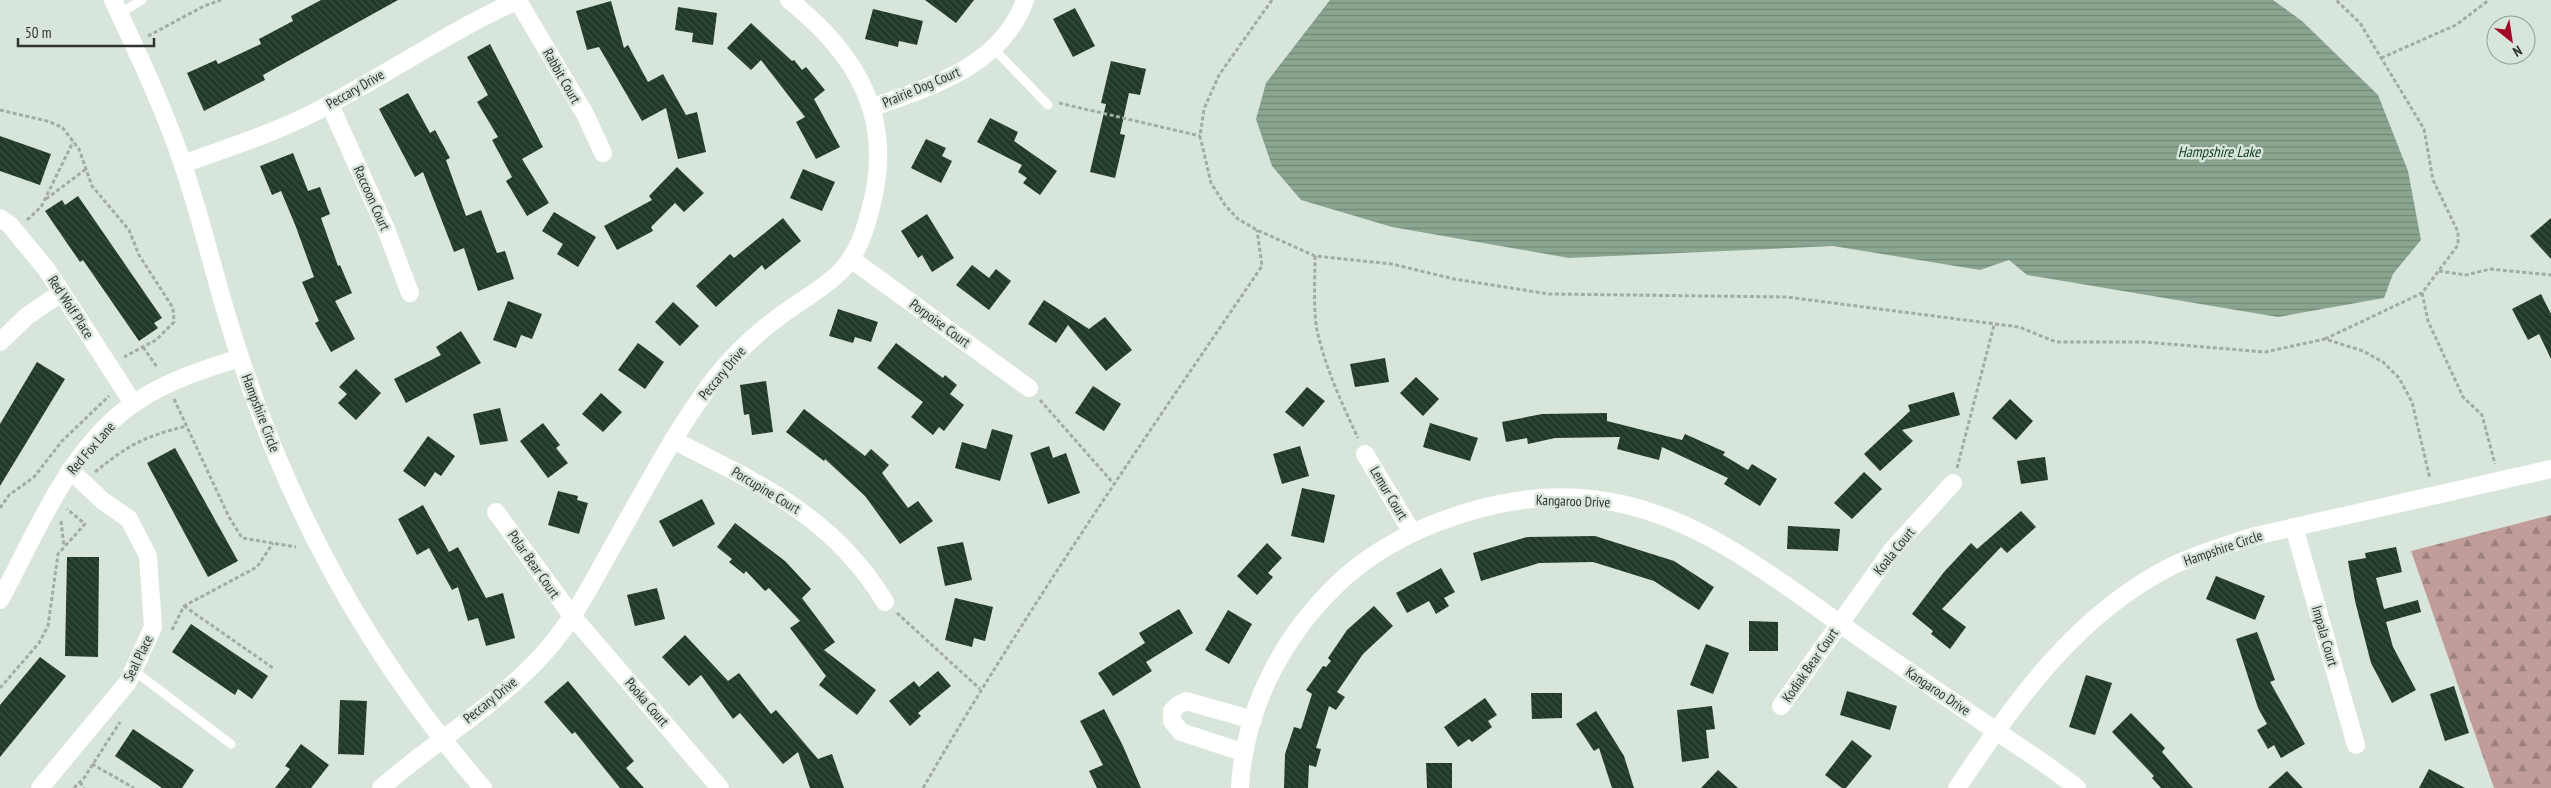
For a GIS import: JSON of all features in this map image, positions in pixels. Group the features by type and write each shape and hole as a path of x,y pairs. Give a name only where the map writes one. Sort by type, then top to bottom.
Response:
{"street":[{"name":"Peccary Drive","path":"183,164 257,137 330,105 458,30 519,0"},
{"name":"Rabbit Court","path":"519,0 585,114 603,153"},
{"name":"Peccary Drive","path":"381,788 440,739 484,707 545,652 572,617 673,440 711,382 741,349 780,316 830,281 851,259 865,229 878,170 878,147 873,107 859,78 842,52 820,26 789,0"},
{"name":"Prairie Dog Court","path":"873,107 943,81 980,60 994,49 1011,29 1025,0"},
{"name":"Hampshire Circle","path":"116,7 153,84 183,164 240,358 286,477 320,549 351,606 382,656 440,739 483,788"},
{"name":"Raccoon Court","path":"330,105 386,229 410,293"},
{"name":"Red Wolf Place","path":"0,218 14,230 47,270 134,404"},
{"name":"Porpoise Court","path":"851,259 1029,388"},
{"path":"0,342 27,316 61,293"},
{"name":"Red Fox Lane","path":"0,600 70,470 102,433 134,404 184,377 240,358"},
{"name":"Porcupine Court","path":"673,440 762,484 810,516 871,579 885,602"},
{"name":"Lemur Court","path":"1365,454 1412,532"},
{"name":"Hampshire Circle","path":"1956,788 2023,692 2056,655 2096,618 2139,586 2171,566 2208,551 2294,527 2551,469"},
{"name":"Seal Place","path":"40,788 128,682 153,627 148,556 129,519 103,501 70,470"},
{"name":"Koala Court","path":"1839,623 1894,549 1953,483"},
{"name":"Kangaroo Drive","path":"1240,788 1242,752 1276,662 1314,607 1366,560 1412,532 1451,516 1525,499 1580,498 1624,504 1661,514 1703,532 1769,572 1839,623 2077,788"},
{"name":"Polar Bear Court","path":"496,512 572,617"},
{"name":"Impala Court","path":"2294,527 2356,745"},
{"name":"Pooka Court","path":"572,617 720,788"},
{"name":"Kodiak Bear Court","path":"1781,706 1839,623"},
{"path":"1242,752 1181,732 1172,721 1172,711 1178,705 1186,702 1253,720"}],"lane":[{"path":"116,7 142,0"},
{"path":"994,49 1048,105"},
{"path":"133,670 232,744"}],"path":[{"path":"134,44 204,6 221,0"},
{"path":"1272,0 1219,75 1204,109 1200,136 1211,183 1225,205 1238,219 1257,230 1315,256 1392,264 1454,279 1549,294 1787,297 2019,327 2056,342 2144,342 2265,352 2325,339 2422,293 2458,245 2458,232 2433,180 2424,129 2360,23 2336,0"},
{"path":"2381,58 2456,25 2489,0"},
{"path":"1048,105 1060,102 1200,136"},
{"path":"0,110 48,121 62,127 79,149 92,186 130,230 140,255 173,308 174,322 156,340 108,365"},
{"path":"14,230 41,207 74,142"},
{"path":"45,200 86,170"},
{"path":"923,788 980,689 1114,484 1262,266 1257,230"},
{"path":"1315,256 1315,304 1318,330 1339,395 1365,454"},
{"path":"2439,271 2466,275 2490,269 2551,275"},
{"path":"2422,293 2428,321 2463,397 2482,415 2500,482"},
{"path":"1953,483 1994,325"},
{"path":"2325,339 2363,351 2383,362 2399,378 2412,402 2434,496"},
{"path":"143,347 157,367"},
{"path":"1029,388 1114,484"},
{"path":"0,508 9,495 34,477 62,441 111,393"},
{"path":"172,394 229,517 242,538 296,547"},
{"path":"90,476 123,449 158,433 187,426"},
{"path":"64,548 60,523 71,501"},
{"path":"0,688 39,643 48,626 58,554 85,524 67,509"},
{"path":"171,631 184,606 257,567 273,543"},
{"path":"885,602 980,689"},
{"path":"184,606 273,668"},
{"path":"74,788 125,715"},
{"path":"92,764 134,788"},
{"path":"80,782 84,788"}],"green space":[{"path":"2551,515 2551,788 2494,788 2411,551"}],"water":[{"name":"Hampshire Lake","path":"1330,0 2273,0 2302,21 2378,95 2408,171 2421,240 2393,274 2384,298 2278,317 2027,275 2009,260 1980,270 1833,246 1569,258 1392,227 1301,200 1272,166 1256,119 1266,83"}],"building":[{"path":"321,0 398,0 263,75 265,80 204,111 187,73 216,60 218,64 261,44 259,39 293,21 291,16"},
{"path":"925,0 974,0 956,23"},
{"path":"611,1 624,48 628,45 648,82 663,74 686,115 697,112 706,152 678,159 666,108 642,121 599,47 587,50 576,11"},
{"path":"678,7 717,13 713,45 692,42 693,33 675,30"},
{"path":"1075,8 1095,46 1073,57 1053,19"},
{"path":"873,9 923,21 917,45 899,41 898,47 865,39"},
{"path":"751,23 792,61 794,60 802,70 806,67 825,90 814,99 840,147 816,159 796,122 805,117 761,60 751,70 727,48"},
{"path":"490,44 543,147 522,159 549,203 527,216 506,181 512,177 492,140 498,137 477,102 488,95 467,57"},
{"path":"1111,61 1146,69 1140,95 1129,93 1120,134 1125,135 1115,178 1090,172 1106,104 1101,103"},
{"path":"408,93 430,133 435,130 450,158 446,160 466,216 481,210 497,253 505,251 514,279 478,291 464,248 454,252 423,172 415,177 379,109"},
{"path":"990,118 1018,132 1014,141 1057,171 1040,195 1023,183 1027,178 1018,172 1022,165 977,142"},
{"path":"0,136 51,154 40,185 0,171"},
{"path":"926,139 946,148 942,156 952,161 941,183 911,168"},
{"path":"293,153 308,191 320,187 330,214 321,218 338,266 340,265 352,293 335,301 355,339 331,352 315,323 319,321 302,282 314,277 296,227 281,191 272,195 260,166"},
{"path":"677,167 704,193 684,212 675,203 651,227 653,231 617,250 604,226 652,200 649,196"},
{"path":"803,169 835,182 822,211 790,198"},
{"path":"78,196 162,318 154,323 158,328 139,341 83,260 80,262 45,211 62,200 65,205"},
{"path":"554,212 596,237 578,267 557,254 563,244 542,231"},
{"path":"927,214 954,258 932,272 922,255 918,258 901,231"},
{"path":"783,218 801,241 765,270 762,265 716,307 696,286 730,254 734,258"},
{"path":"2551,218 2551,259 2530,236"},
{"path":"972,265 989,278 996,269 1011,281 989,310 956,285"},
{"path":"2541,294 2551,314 2551,359 2539,334 2528,340 2512,309"},
{"path":"1044,300 1089,329 1105,317 1132,350 1106,371 1068,325 1056,343 1028,324"},
{"path":"508,301 542,314 532,339 521,335 516,348 493,340"},
{"path":"673,302 699,326 680,346 655,322"},
{"path":"838,309 878,322 871,342 855,337 853,343 829,336"},
{"path":"461,331 481,363 406,403 394,379 441,355 436,347"},
{"path":"638,343 664,362 645,389 618,370"},
{"path":"896,343 943,378 945,375 957,385 950,394 964,405 944,431 939,427 933,435 911,417 923,402 877,368"},
{"path":"1385,358 1389,382 1355,387 1350,364"},
{"path":"37,362 65,379 0,486 0,424"},
{"path":"356,369 381,393 356,420 338,403 347,394 339,387"},
{"path":"1416,377 1439,399 1423,416 1400,393"},
{"path":"766,381 773,432 752,435 749,414 744,415 740,385"},
{"path":"1093,386 1121,404 1104,431 1075,413"},
{"path":"1307,387 1325,401 1303,427 1285,412"},
{"path":"1954,392 1960,415 1902,430 1913,441 1880,471 1864,454 1910,411 1908,405"},
{"path":"601,393 622,412 603,432 582,414"},
{"path":"2010,399 2033,421 2016,440 1992,418"},
{"path":"500,408 508,441 480,445 473,414"},
{"path":"804,409 865,456 871,449 889,465 882,473 908,508 918,501 933,521 900,544 865,496 825,459 824,461 786,432"},
{"path":"1607,413 1607,421 1682,440 1685,434 1725,452 1723,455 1748,470 1752,464 1777,479 1760,506 1724,484 1728,478 1662,447 1659,460 1617,449 1620,437 1555,438 1528,444 1527,438 1506,442 1502,422 1542,414"},
{"path":"543,423 560,445 556,448 568,463 548,478 520,441"},
{"path":"1430,423 1478,438 1470,461 1423,447"},
{"path":"992,429 1013,435 1000,481 955,468 962,442 986,449"},
{"path":"428,436 455,456 441,476 435,472 425,487 403,471"},
{"path":"1049,446 1053,458 1066,453 1080,493 1048,504 1030,453"},
{"path":"1300,446 1309,476 1282,484 1273,454"},
{"path":"175,448 238,561 208,577 147,463"},
{"path":"2045,457 2048,480 2021,484 2017,461"},
{"path":"1864,472 1882,489 1852,519 1834,503"},
{"path":"1302,488 1335,495 1324,543 1291,536"},
{"path":"558,491 578,496 577,500 588,503 579,534 548,525"},
{"path":"702,499 715,524 673,547 659,521"},
{"path":"423,505 449,552 458,547 486,598 503,593 515,638 486,646 478,618 468,621 458,587 452,590 429,548 417,555 398,519"},
{"path":"2021,511 2036,527 2007,553 2001,547 1942,609 1966,627 1950,649 1931,634 1933,631 1912,614 1944,572 1971,543 1977,549"},
{"path":"735,523 785,561 811,589 802,598 835,642 824,650 876,690 857,715 819,685 826,676 790,628 800,621 769,588 765,591 746,571 744,574 729,562 732,559 717,547"},
{"path":"1788,526 1840,529 1838,551 1787,549"},
{"path":"1595,536 1674,561 1714,587 1699,610 1654,581 1593,562 1539,563 1481,581 1473,553 1527,537"},
{"path":"963,542 972,580 945,586 937,547"},
{"path":"1267,543 1282,558 1268,573 1273,577 1257,595 1237,576"},
{"path":"2396,547 2402,572 2376,578 2384,609 2418,600 2421,612 2386,622 2393,647 2416,690 2392,703 2371,663 2355,601 2348,561 2366,558 2365,553"},
{"path":"67,557 99,557 98,657 65,656"},
{"path":"1441,568 1455,592 1444,598 1449,606 1436,614 1429,601 1407,613 1396,593"},
{"path":"2216,576 2265,596 2255,620 2206,599"},
{"path":"657,588 665,619 635,626 627,595"},
{"path":"955,598 993,607 985,641 974,638 972,647 945,640"},
{"path":"1374,606 1393,626 1363,654 1337,692 1345,697 1336,710 1329,706 1316,748 1321,749 1316,767 1309,765 1308,788 1284,788 1285,754 1294,727 1301,729 1312,694 1306,690 1323,666 1326,667 1331,661 1328,658 1347,630"},
{"path":"1179,609 1193,633 1146,662 1152,671 1113,696 1098,673 1145,643 1139,633"},
{"path":"1228,610 1252,624 1229,664 1205,650"},
{"path":"1749,621 1778,622 1778,651 1749,651"},
{"path":"191,624 268,676 252,699 238,689 235,695 172,652"},
{"path":"2257,632 2275,680 2270,682 2305,744 2281,758 2274,745 2268,749 2257,730 2267,724 2258,708 2236,639"},
{"path":"685,635 728,681 739,673 771,714 776,710 818,759 832,754 844,788 810,788 798,752 783,764 740,713 733,719 701,675 689,686 662,657"},
{"path":"1706,644 1729,653 1713,694 1690,685"},
{"path":"40,657 66,676 0,757 0,705"},
{"path":"938,671 951,686 918,713 921,716 910,726 889,701 914,681 919,687"},
{"path":"2086,675 2112,683 2095,735 2069,727"},
{"path":"568,681 634,761 626,768 644,788 620,788 575,732 572,734 544,702"},
{"path":"2454,686 2469,733 2445,741 2430,694"},
{"path":"1847,691 1897,706 1890,730 1840,715"},
{"path":"1531,693 1562,693 1562,718 1532,719"},
{"path":"1485,698 1497,715 1488,721 1492,727 1472,742 1469,739 1458,747 1444,727"},
{"path":"340,700 367,701 364,755 338,754"},
{"path":"1712,706 1715,729 1706,730 1709,758 1682,762 1677,710"},
{"path":"1104,709 1123,746 1141,788 1097,788 1089,771 1103,765 1080,721"},
{"path":"1596,711 1624,756 1634,788 1612,788 1599,748 1594,751 1576,724"},
{"path":"2131,713 2165,748 2162,752 2193,788 2161,788 2152,778 2154,776 2112,732"},
{"path":"133,729 194,770 182,788 162,788 115,756"},
{"path":"1852,740 1872,756 1846,788 1842,788 1825,775"},
{"path":"301,744 329,765 311,788 275,788 290,769 285,766"},
{"path":"1426,763 1452,763 1452,788 1427,788"},
{"path":"2429,769 2465,788 2419,788"},
{"path":"1718,770 1738,788 1701,788"},
{"path":"2287,771 2303,788 2268,788"}]}
